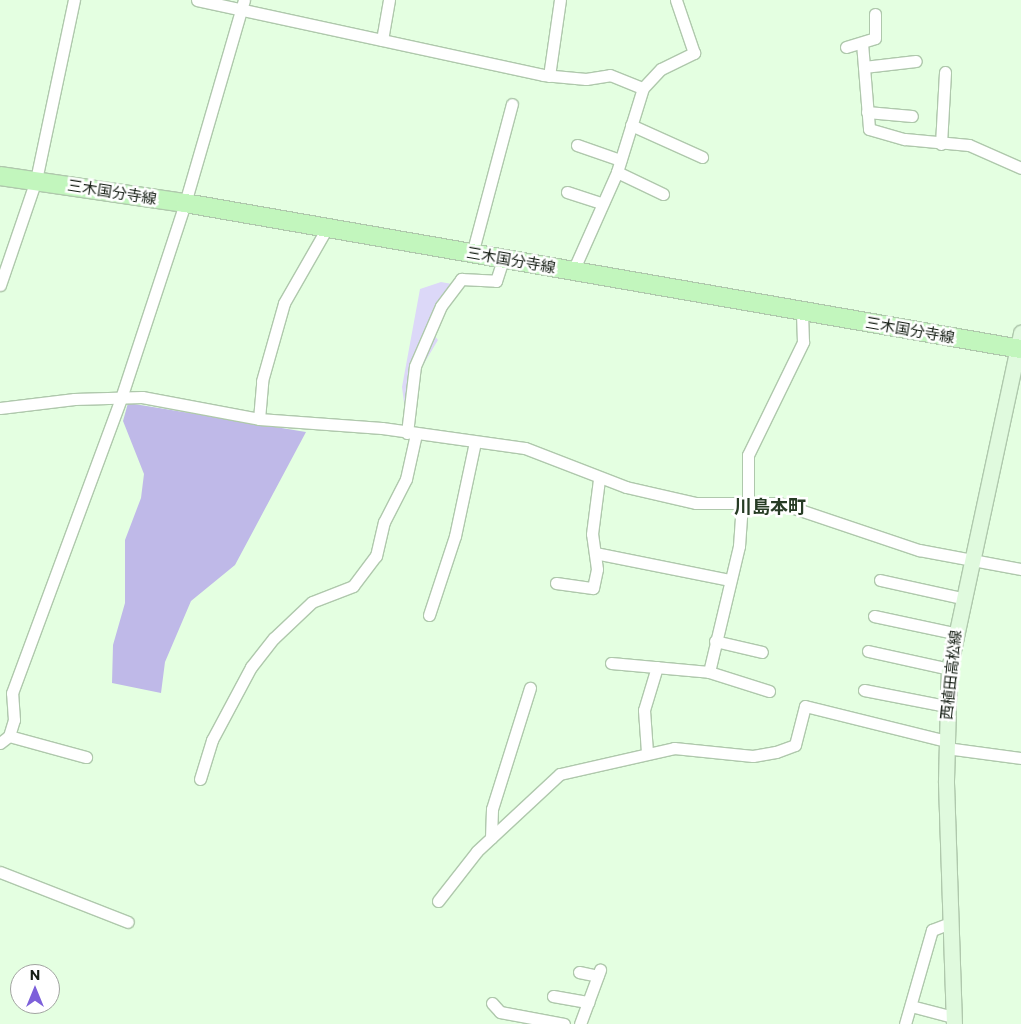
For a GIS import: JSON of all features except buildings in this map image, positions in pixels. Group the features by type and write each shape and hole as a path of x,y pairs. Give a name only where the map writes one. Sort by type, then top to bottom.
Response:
{"main road":[{"name":"三木国分寺線","path":"0,176 185,203 802,311 1020,344"},
{"name":"西植田高松線","path":"954,1021 946,744 946,706 949,669 954,633 1020,344"}],"street":[{"path":"0,285 36,180 74,0"},
{"path":"197,0 242,5 382,40 549,76 586,79 610,74 643,88"},
{"path":"382,40 388,0"},
{"path":"549,76 560,0"},
{"path":"573,271 601,203 617,172 643,88 660,69 694,53 676,0"},
{"path":"86,757 4,740 14,720 12,693 120,398 185,203 242,5"},
{"path":"846,47 862,43 878,32 875,14"},
{"path":"862,43 869,129 941,144 969,145 1021,168"},
{"path":"864,67 916,62"},
{"path":"941,144 945,72"},
{"path":"472,254 512,104"},
{"path":"867,112 912,116"},
{"path":"630,125 702,157"},
{"path":"577,145 620,160"},
{"path":"617,172 663,194"},
{"path":"567,192 601,203"},
{"path":"259,418 262,381 284,303 327,228"},
{"path":"200,779 212,740 251,667 274,638 312,602 353,586 376,556 384,522 406,479 412,433 416,366 441,306 461,279 496,281 503,259"},
{"path":"709,672 739,546 745,503 748,455 803,342 802,311"},
{"path":"0,408 120,398 174,401 259,418 412,433 525,448 560,458 599,479 696,504 779,504 867,536 971,562 1021,569"},
{"path":"429,615 456,536 475,442"},
{"path":"556,583 593,588 595,553 592,534 599,479"},
{"path":"595,553 730,580"},
{"path":"880,580 962,598"},
{"path":"874,616 954,633"},
{"path":"715,641 762,652"},
{"path":"868,651 949,669"},
{"path":"611,663 709,672 769,691"},
{"path":"647,752 644,710 656,667"},
{"path":"491,838 492,809 530,688"},
{"path":"864,690 946,706"},
{"path":"438,901 491,838 560,774 592,770 619,758 674,748 753,756 776,752 795,745 805,706 946,744 1020,755"},
{"path":"0,872 128,922"},
{"path":"905,1024 932,930 950,923"},
{"path":"579,972 598,973 580,1024"},
{"path":"553,996 588,1002"},
{"path":"492,1003 500,1012 515,1020 564,1024"},
{"path":"911,1006 954,1021"}],"shaded area":[{"path":"441,282 452,284 428,327 438,340 416,377 406,418 402,387 420,289"},
{"path":"128,403 306,432 235,565 191,601 165,662 161,693 112,683 113,645 125,603 125,540 141,498 144,474 123,421"}],"district":[{"name":"川島本町","path":"770,506"}]}
